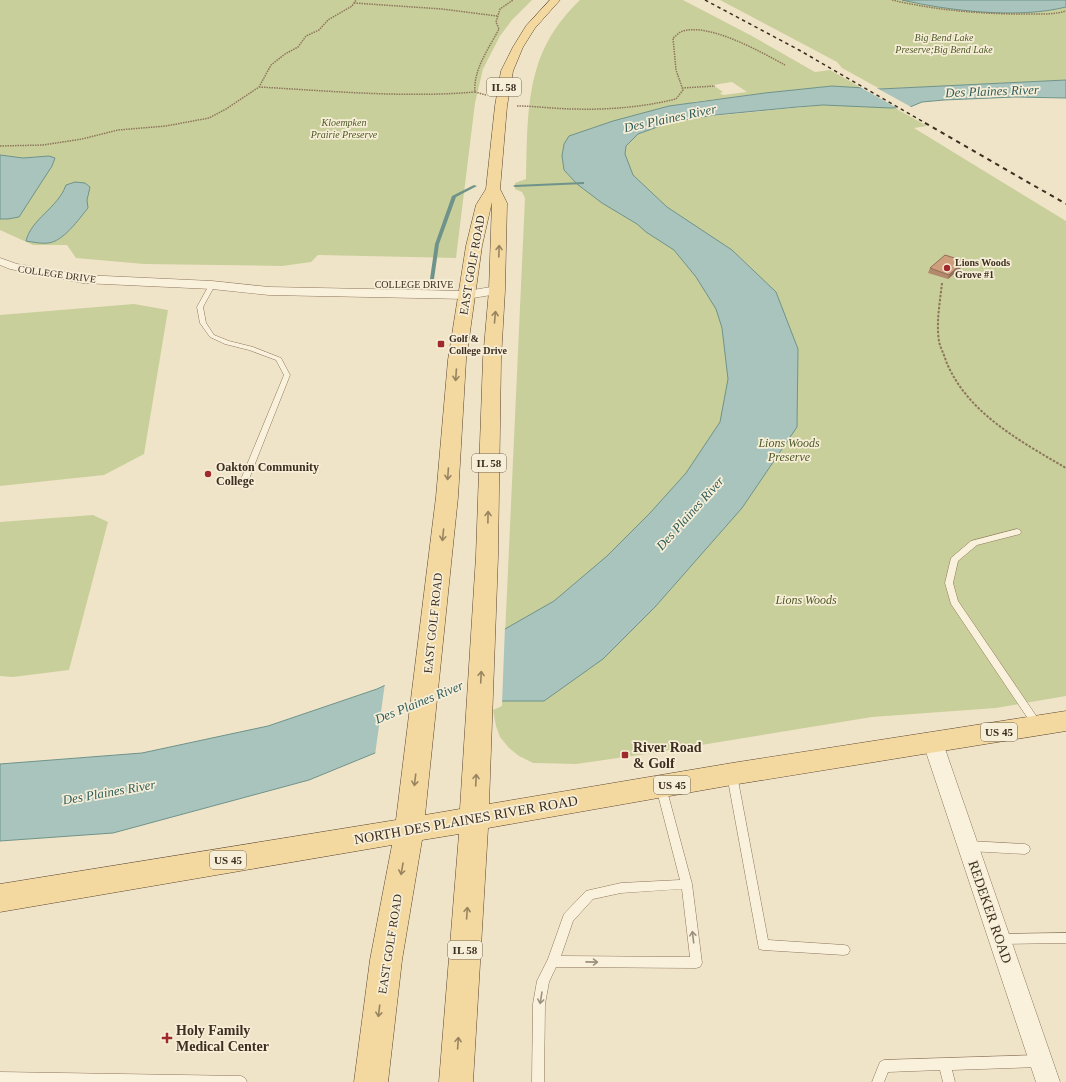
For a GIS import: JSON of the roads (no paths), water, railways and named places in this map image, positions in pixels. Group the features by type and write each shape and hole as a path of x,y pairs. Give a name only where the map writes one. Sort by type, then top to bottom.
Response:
{"main road":[{"name":"EAST GOLF ROAD","path":"371,1082 386,960 409,830 447,497 457,360 474,246 483,205 493,190 501,101 507,72 518,47 531,26 555,0"},
{"name":"EAST GOLF ROAD","path":"456,1082 474,819 487,556 492,359 497,290 500,204 493,190"},
{"name":"US 45","path":"933,743 1066,721"},
{"name":"NORTH DES PLAINES RIVER ROAD","path":"0,898 474,819 732,774 933,743"}],"street":[{"name":"COLLEGE DRIVE","path":"0,261 14,267 83,279 212,285 268,290 497,290"},
{"name":"REDEKER ROAD","path":"933,743 1048,1082"}],"lane":[{"path":"212,285 200,307 203,323 212,336 227,343 251,348 279,359 287,375 243,484"},
{"path":"1017,532 974,543 954,560 949,583 954,602 1038,726"},
{"path":"732,774 763,945 844,950"},
{"path":"553,961 696,963 687,884 661,787"},
{"path":"968,846 1025,849"},
{"path":"538,1082 539,1004 544,981 553,961 568,918 590,895 621,888 687,884"},
{"path":"1000,939 1066,938"},
{"path":"878,1082 884,1066 1041,1061"},
{"path":"944,1064 949,1082"},
{"path":"0,1078 241,1082"}],"water":[{"path":"902,0 1066,0 1066,7 1027,13 1006,13 962,10"},
{"name":"Des Plaines River","path":"1066,80 1066,98 1015,97 944,100 922,102 910,107 891,108 823,105 797,107 715,115 671,122 638,134 626,146 625,154 633,175 667,207 732,250 776,292 798,349 797,427 742,508 655,607 603,659 544,701 502,701 309,780 113,833 0,841 0,764 142,753 268,726 377,689 505,629 554,601 607,556 650,513 686,473 720,422 728,379 722,328 716,309 696,277 674,250 646,232 637,224 602,203 577,184 564,170 562,156 564,144 569,136 613,121 669,106 765,93 832,86 880,89"},
{"path":"0,155 23,158 49,156 55,158 52,166 19,217 0,219"},
{"path":"75,182 85,183 90,187 87,200 88,208 80,218 65,234 54,242 43,243 26,241 33,226 57,200 66,185"}],"waterway":[{"path":"515,186 583,183"},
{"path":"432,279 437,244 454,196 475,186"}],"railway":[{"path":"705,0 799,50 927,124"},
{"path":"925,123 1066,204"}],"place":[{"name":"Lions Woods Grove #1","path":"947,268"},
{"name":"Golf & College Drive","path":"441,344"},
{"name":"Oakton Community College","path":"208,474"},
{"name":"River Road & Golf","path":"625,755"},
{"name":"Holy Family Medical Center","path":"167,1038"}],"park label":[{"name":"Big Bend Lake Preserve;Big Bend Lake","path":"944,42"},
{"name":"Kloempken Prairie Preserve","path":"344,128"},
{"name":"Lions Woods Preserve","path":"789,450"},
{"name":"Lions Woods","path":"806,600"}]}
